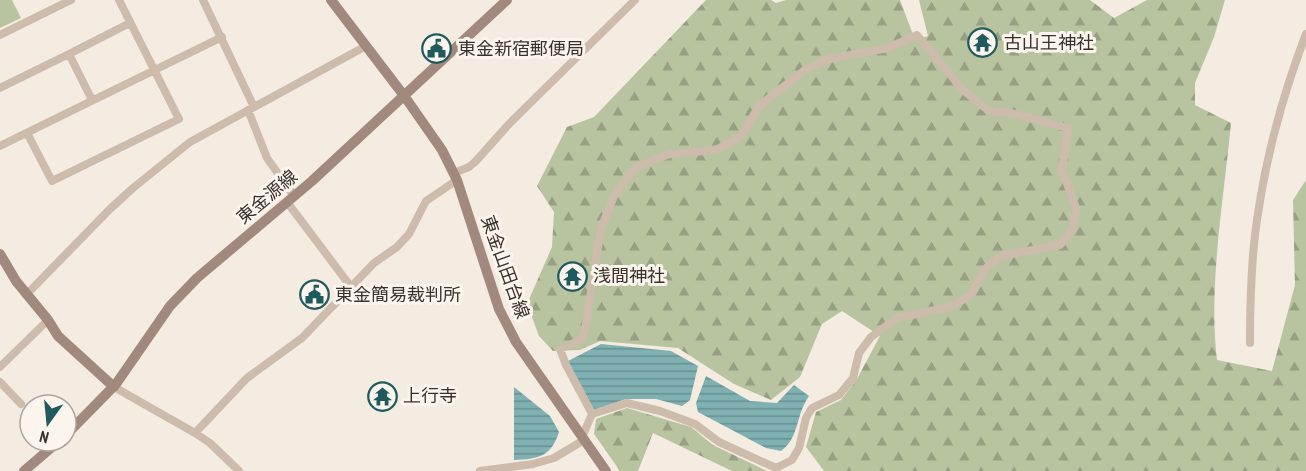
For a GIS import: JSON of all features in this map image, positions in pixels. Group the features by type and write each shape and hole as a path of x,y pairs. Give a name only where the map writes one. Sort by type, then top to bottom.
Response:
{"main road":[{"name":"東金山田台線","path":"331,0 442,150 455,177 499,309 516,342 606,471"},
{"name":"東金源線","path":"78,423 114,387 157,324 187,288 405,97 507,0"},
{"path":"0,254 26,295 48,320 58,336 114,387"},
{"path":"24,471 45,453"}],"street":[{"path":"0,35 70,0"},
{"path":"27,133 51,181 179,119 118,0"},
{"path":"203,0 222,36 251,108 267,158 291,199 351,287"},
{"path":"195,433 247,378 302,338 374,263 397,247 409,234 426,201 475,162 509,124 634,0"},
{"path":"0,88 130,23"},
{"path":"480,471 554,458 583,439 592,414 560,349 581,340 585,330 601,228 615,194 635,168 669,154 716,150 741,136 759,105 806,70 829,59 888,48 917,34 964,91 989,111 1011,113 1068,128 1062,170 1076,208 1072,230 1060,245 1000,256 985,269 970,296 950,307 897,318 871,337 860,353 853,378 839,395 812,408 806,417 799,448 792,460 776,469 719,442 695,424 660,411 627,403 592,414"},
{"path":"1250,343 1250,307 1257,220 1278,116 1306,34"},
{"path":"0,146 222,36"},
{"path":"26,295 110,209 190,142 366,46"},
{"path":"69,54 92,100"},
{"path":"0,367 48,320"},
{"path":"0,382 18,401"},
{"path":"114,387 210,443 239,471"}],"green space":[{"path":"0,0 12,0 21,18 0,28"},
{"path":"706,0 771,0 776,3 786,0 900,0 915,40 928,36 919,0 1090,0 1114,18 1147,0 1225,0 1214,37 1195,83 1195,105 1231,123 1214,302 1217,360 1272,371 1295,285 1293,200 1306,180 1306,471 824,471 806,447 816,412 841,400 857,379 880,336 842,311 822,324 800,377 771,400 734,384 678,348 600,341 580,350 553,351 539,336 527,304 552,247 554,212 537,186 567,127 594,117"},
{"path":"627,408 691,427 713,445 767,471 732,471 653,433 638,471 620,471 594,434 596,419"}],"water":[{"path":"601,344 671,351 698,366 690,400 682,406 656,399 626,399 594,410 568,361"},
{"path":"706,376 750,401 777,403 794,385 809,396 801,411 795,433 787,445 781,451 766,448 698,412 696,403"},
{"path":"514,387 550,416 559,432 548,452 530,459 514,460"}],"place":[{"name":"古山王神社","path":"983,43"},
{"name":"東金新宿郵便局","path":"437,49"},
{"name":"浅間神社","path":"572,276"},
{"name":"東金簡易裁判所","path":"314,295"},
{"name":"上行寺","path":"382,396"}]}
